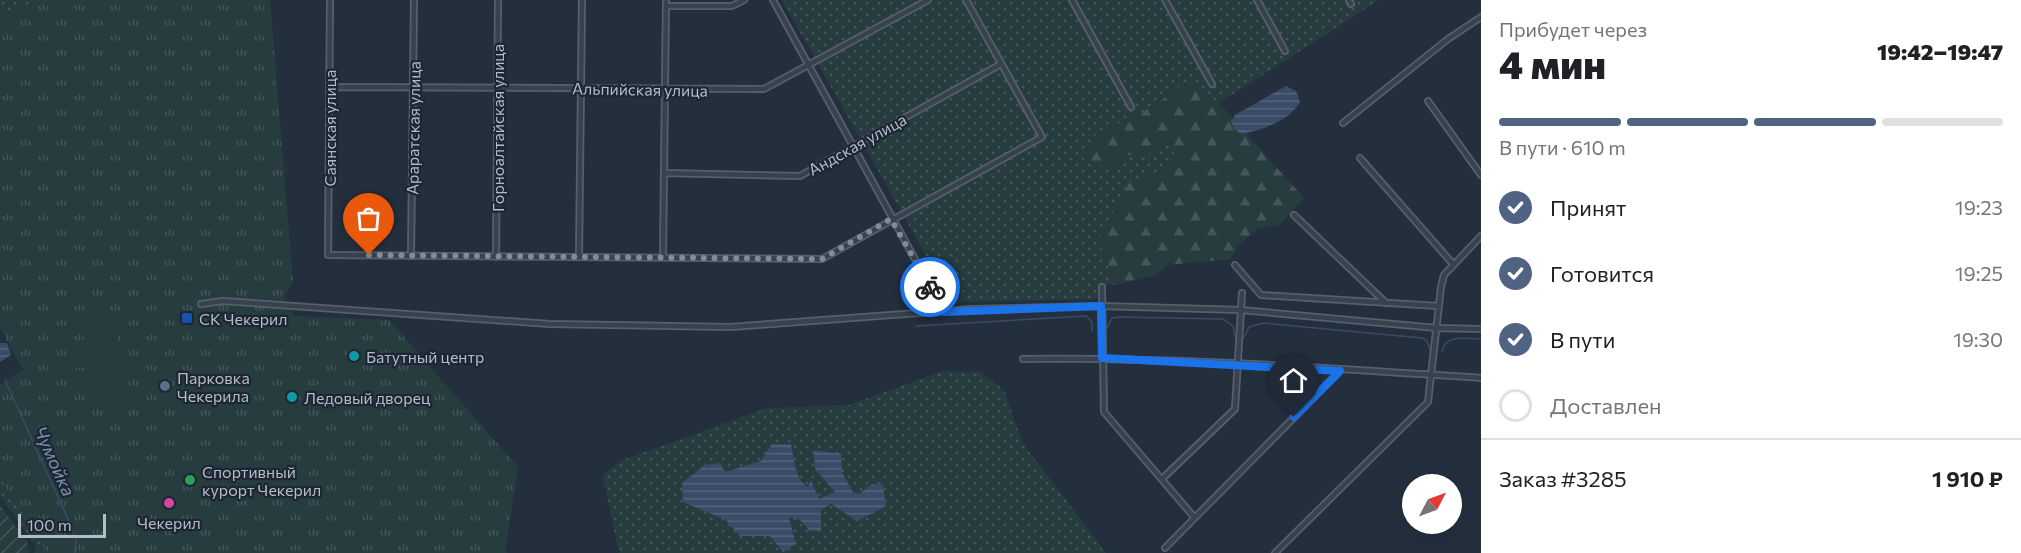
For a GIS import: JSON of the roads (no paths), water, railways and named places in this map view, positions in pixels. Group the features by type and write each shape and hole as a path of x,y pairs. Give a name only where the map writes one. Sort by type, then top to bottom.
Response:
{"street":[{"name":"Саянская улица","path":"330,0 328,255 411,256"},
{"name":"Араратская улица","path":"411,256 414,0"},
{"name":"Горноалтайская улица","path":"496,257 498,0"},
{"path":"579,257 582,0"},
{"path":"663,257 666,3 732,6 744,0"},
{"path":"773,0 944,312"},
{"name":"Альпийская улица","path":"329,87 764,89 928,0"},
{"path":"411,256 822,259 1042,137 966,0"},
{"path":"1072,0 1131,107"},
{"path":"1165,0 1212,84"},
{"path":"1257,0 1285,51"},
{"path":"1343,123 1448,39 1481,17"},
{"name":"Андская улица","path":"664,173 800,176 1001,64"},
{"path":"1428,101 1481,175"},
{"path":"1360,158 1453,264"},
{"path":"1294,215 1386,303"},
{"path":"1275,553 1428,402 1433,375 1438,306 1444,275 1481,236"},
{"path":"1234,265 1261,295 1438,306"},
{"path":"1102,287 1104,412 1194,517"},
{"path":"1161,479 1235,409 1242,293"},
{"path":"201,304 223,302 550,324 730,327 944,312 1101,306 1241,310 1437,328 1481,329"},
{"path":"1023,359 1102,358 1238,363 1481,378"},
{"path":"1165,548 1340,371"}],"water":[{"path":"1286,86 1296,91 1300,102 1289,115 1274,124 1250,132 1242,134 1234,129 1231,122 1235,115"},
{"path":"0,343 7,343 11,355 0,362"},
{"path":"772,444 791,444 795,467 800,478 808,487 811,480 819,499 835,492 815,469 814,450 841,454 842,472 853,492 859,494 872,484 883,485 886,506 857,521 831,504 821,510 821,530 810,531 800,520 789,517 796,544 783,552 770,536 740,536 726,520 683,502 682,483 705,465 720,463 725,472 761,461"}],"waterway":[{"path":"916,326 1086,316 1092,322 1092,331"},
{"path":"1106,329 1112,318 1119,317 1223,319 1233,326 1235,336"},
{"path":"1244,337 1249,327 1263,323 1422,338 1427,341 1430,350"},
{"path":"1442,351 1444,345 1452,339 1481,339"},
{"name":"Чумойка","path":"5,380 68,519 76,541 75,553"}],"place":[{"name":"СК Чекерил","path":"187,318"},
{"name":"Батутный центр","path":"354,356"},
{"name":"Парковка Чекерила","path":"165,386"},
{"name":"Ледовый дворец","path":"292,397"},
{"name":"Спортивный курорт Чекерил","path":"190,480"},
{"name":"Чекерил","path":"169,503"}]}
